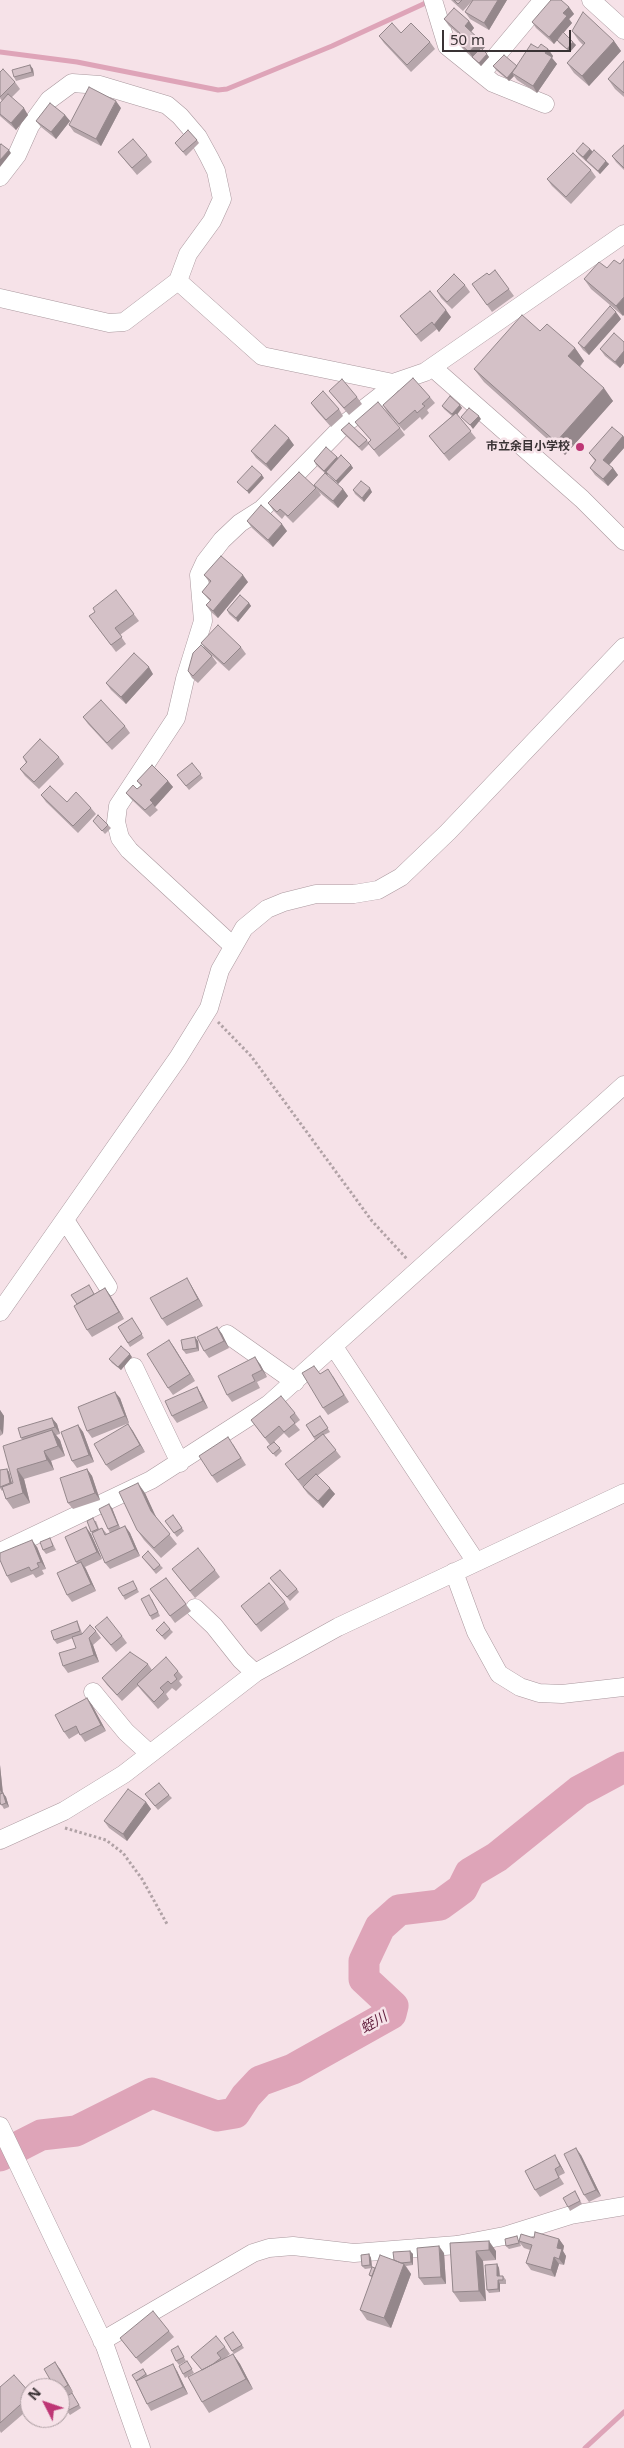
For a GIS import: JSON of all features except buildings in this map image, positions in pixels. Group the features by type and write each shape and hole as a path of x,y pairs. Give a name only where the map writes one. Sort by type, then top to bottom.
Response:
{"street":[{"path":"433,0 446,46 493,83 545,104"},
{"path":"482,73 543,0"},
{"path":"591,0 624,30"},
{"path":"0,177 17,155 30,126 49,100 72,83 100,85 166,105 180,116 198,137 216,171 222,199 216,215 188,254 178,281 124,322 109,323 0,298"},
{"path":"178,281 262,356 393,383 425,372 624,234"},
{"path":"432,367 582,499 624,541"},
{"path":"233,946 129,850 120,838 116,822 118,806 176,718 185,679 203,622 199,575 205,562 222,540 240,523 262,509 347,422 384,394 393,383"},
{"path":"0,1312 178,1058 207,1010 220,970 244,928 252,919 267,909 284,902 316,894 354,894 378,890 400,876 448,832 624,646"},
{"path":"0,1552 151,1480 269,1404 624,1086"},
{"path":"65,1220 108,1286"},
{"path":"227,1334 295,1382"},
{"path":"334,1346 476,1562"},
{"path":"134,1367 180,1463"},
{"path":"0,1840 50,1818 124,1774 255,1673 338,1627 624,1493"},
{"path":"454,1572 476,1632 499,1674 520,1687 539,1692 562,1694 624,1687"},
{"path":"195,1608 214,1626 241,1660 255,1673"},
{"path":"93,1692 126,1732 150,1754"},
{"path":"4,2134 102,2341 141,2448"},
{"path":"102,2341 253,2253 269,2248 293,2246 354,2253 457,2245 504,2236 571,2215 624,2206"}],"path":[{"path":"207,1010 251,1056 372,1221 417,1271"},
{"path":"50,1818 61,1827 106,1840 123,1854 142,1879 166,1924"}],"waterway":[{"path":"0,52 77,62 218,90 227,89 332,46 430,1"},
{"name":"蛭川","path":"0,2156 41,2135 76,2131 152,2093 217,2116 235,2113 246,2096 260,2081 293,2069 391,2014 393,2006 364,1979 364,1961 380,1927 399,1910 440,1905 462,1889 470,1873 497,1857 579,1791 624,1767"},
{"path":"585,2448 624,2412"}],"place":[{"name":"市立余目小学校","path":"580,447"}]}
